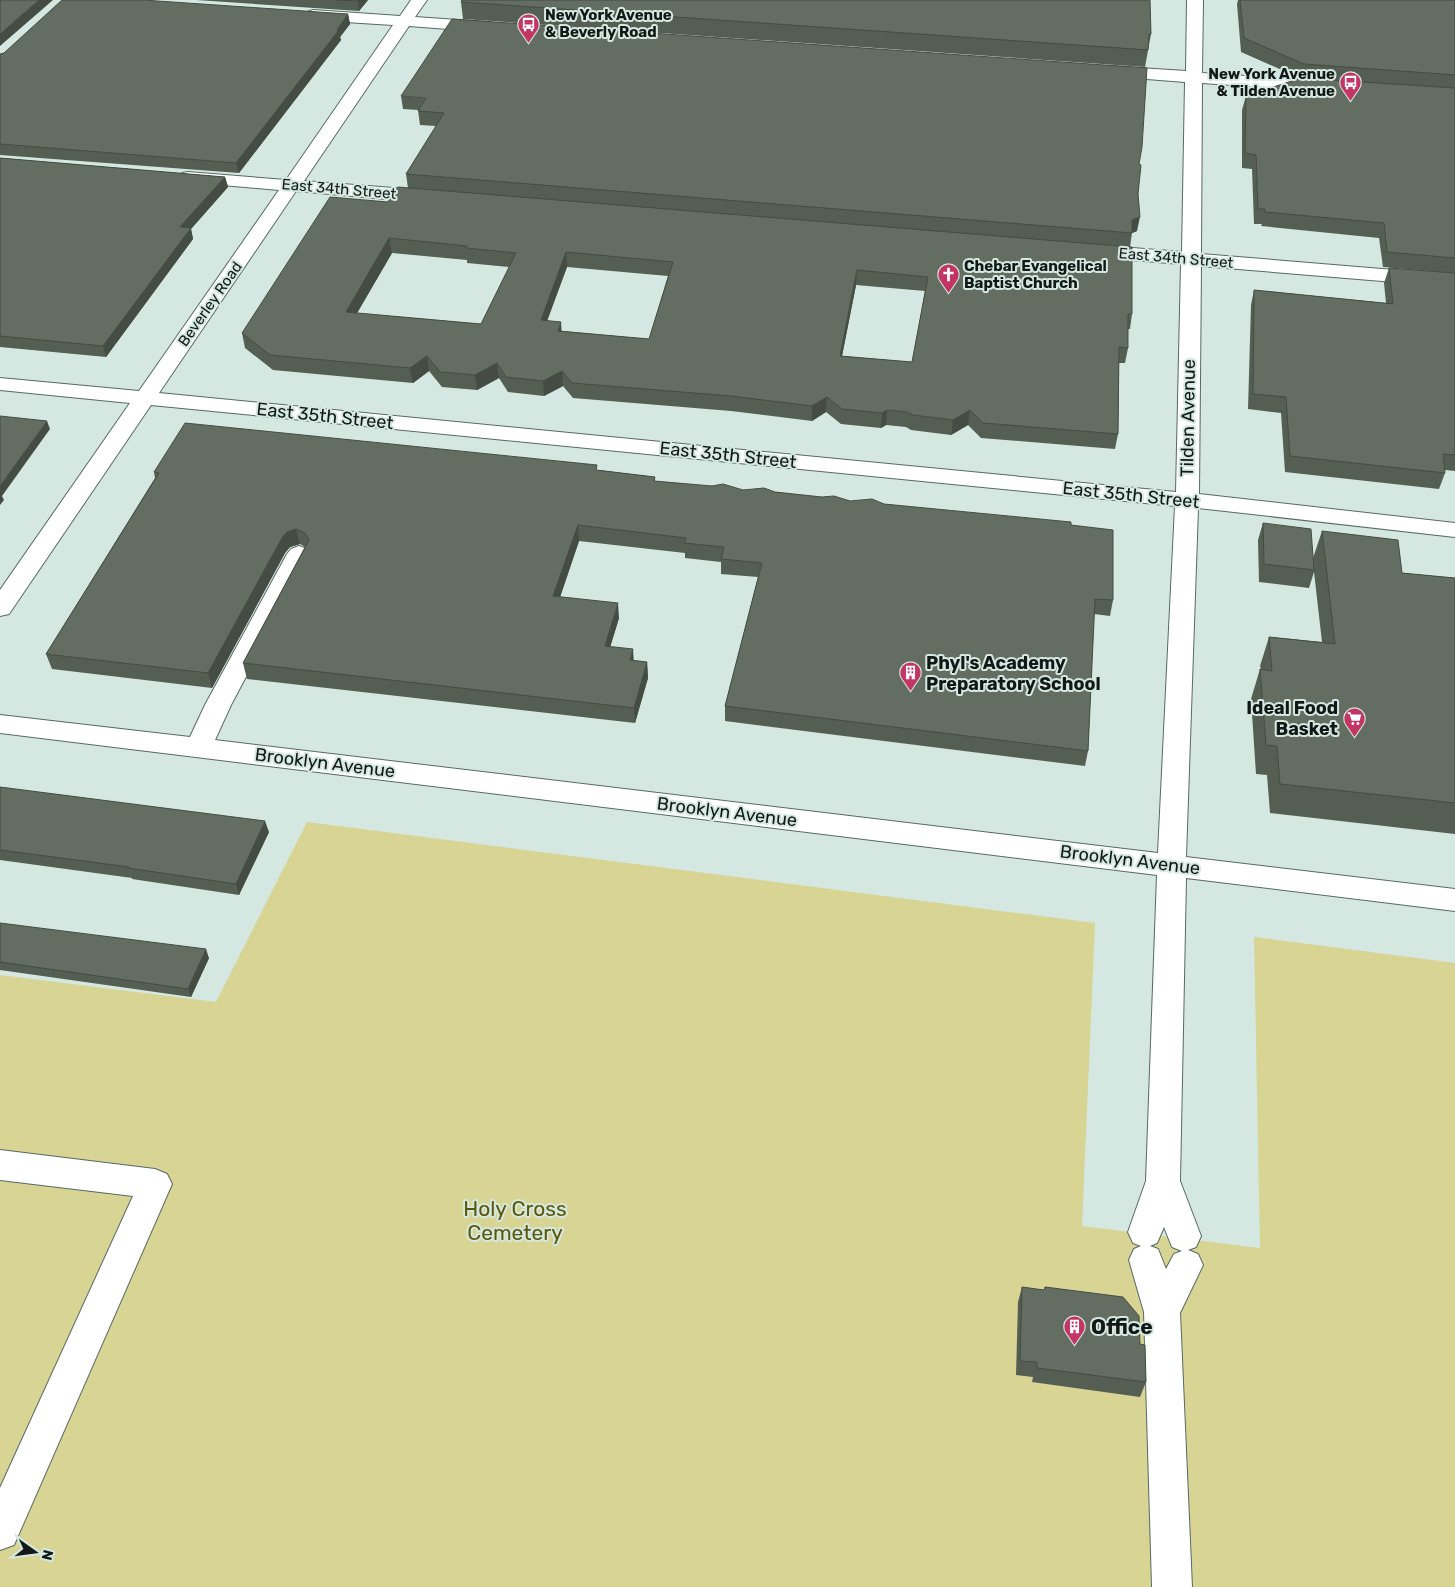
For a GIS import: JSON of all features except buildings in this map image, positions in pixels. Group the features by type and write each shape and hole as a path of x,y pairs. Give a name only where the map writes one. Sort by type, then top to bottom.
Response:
{"street":[{"name":"Beverley Road","path":"0,608 419,0"},
{"name":"Tilden Avenue","path":"1163,1180 1187,500 1195,0"},
{"path":"295,14 500,28"},
{"path":"1088,69 1339,87"},
{"name":"East 34th Street","path":"168,175 454,198"},
{"name":"East 34th Street","path":"1078,250 1455,281"},
{"name":"East 35th Street","path":"0,384 1187,500 1455,530"},
{"path":"198,748 218,706 299,554"},
{"name":"Brooklyn Avenue","path":"0,724 1455,900"},
{"path":"0,1165 155,1184 0,1531"},
{"path":"1163,1180 1145,1246 1162,1312 1172,1587"},
{"path":"1162,1312 1185,1251 1163,1180"}],"green space":[{"name":"Holy Cross Cemetery","path":"307,822 1095,923 1082,1226 1260,1248 1254,937 1455,963 1455,1587 0,1587 0,975 216,1002"}],"place":[{"name":"New York Avenue & Beverly Road","path":"529,43"},
{"name":"New York Avenue & Tilden Avenue","path":"1351,102"},
{"name":"Chebar Evangelical Baptist Church","path":"948,294"},
{"name":"Phyl's Academy Preparatory School","path":"910,692"},
{"name":"Ideal Food Basket","path":"1354,737"},
{"name":"Office","path":"1075,1345"}]}
